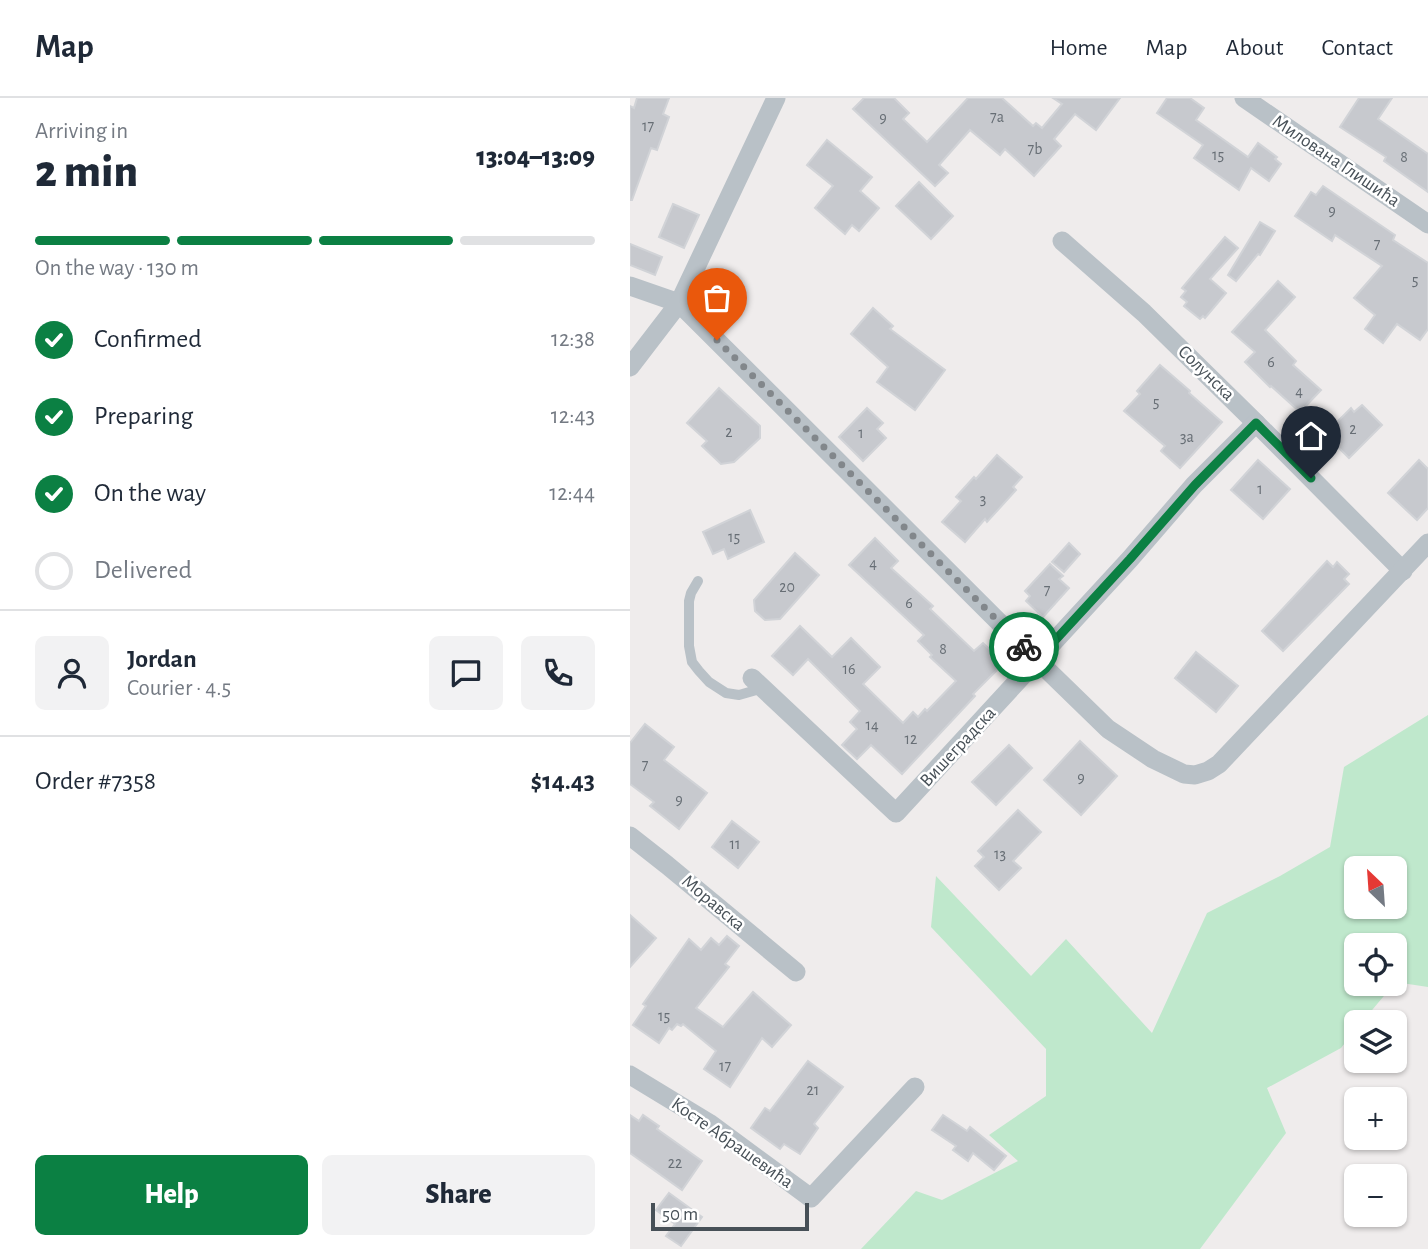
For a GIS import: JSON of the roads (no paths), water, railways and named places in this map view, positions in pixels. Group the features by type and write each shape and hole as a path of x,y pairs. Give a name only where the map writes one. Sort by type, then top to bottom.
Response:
{"street":[{"path":"630,367 680,303 776,98"},
{"name":"Милована Глишића","path":"1244,98 1428,224"},
{"name":"Солунска","path":"1062,241 1144,313 1403,571"},
{"path":"630,286 680,303 1108,729 1153,759 1184,774 1195,775 1219,764 1428,543"},
{"path":"1037,660 1195,485 1256,423"},
{"name":"Вишеградска","path":"758,683 896,813 1037,660"},
{"name":"Моравска","path":"630,836 796,972"},
{"name":"Косте Абрашевића","path":"630,1074 709,1123 811,1198 915,1087"}],"lane":[{"path":"698,581 689,601 689,646 692,662 709,682 726,693 739,695 758,683"}]}
